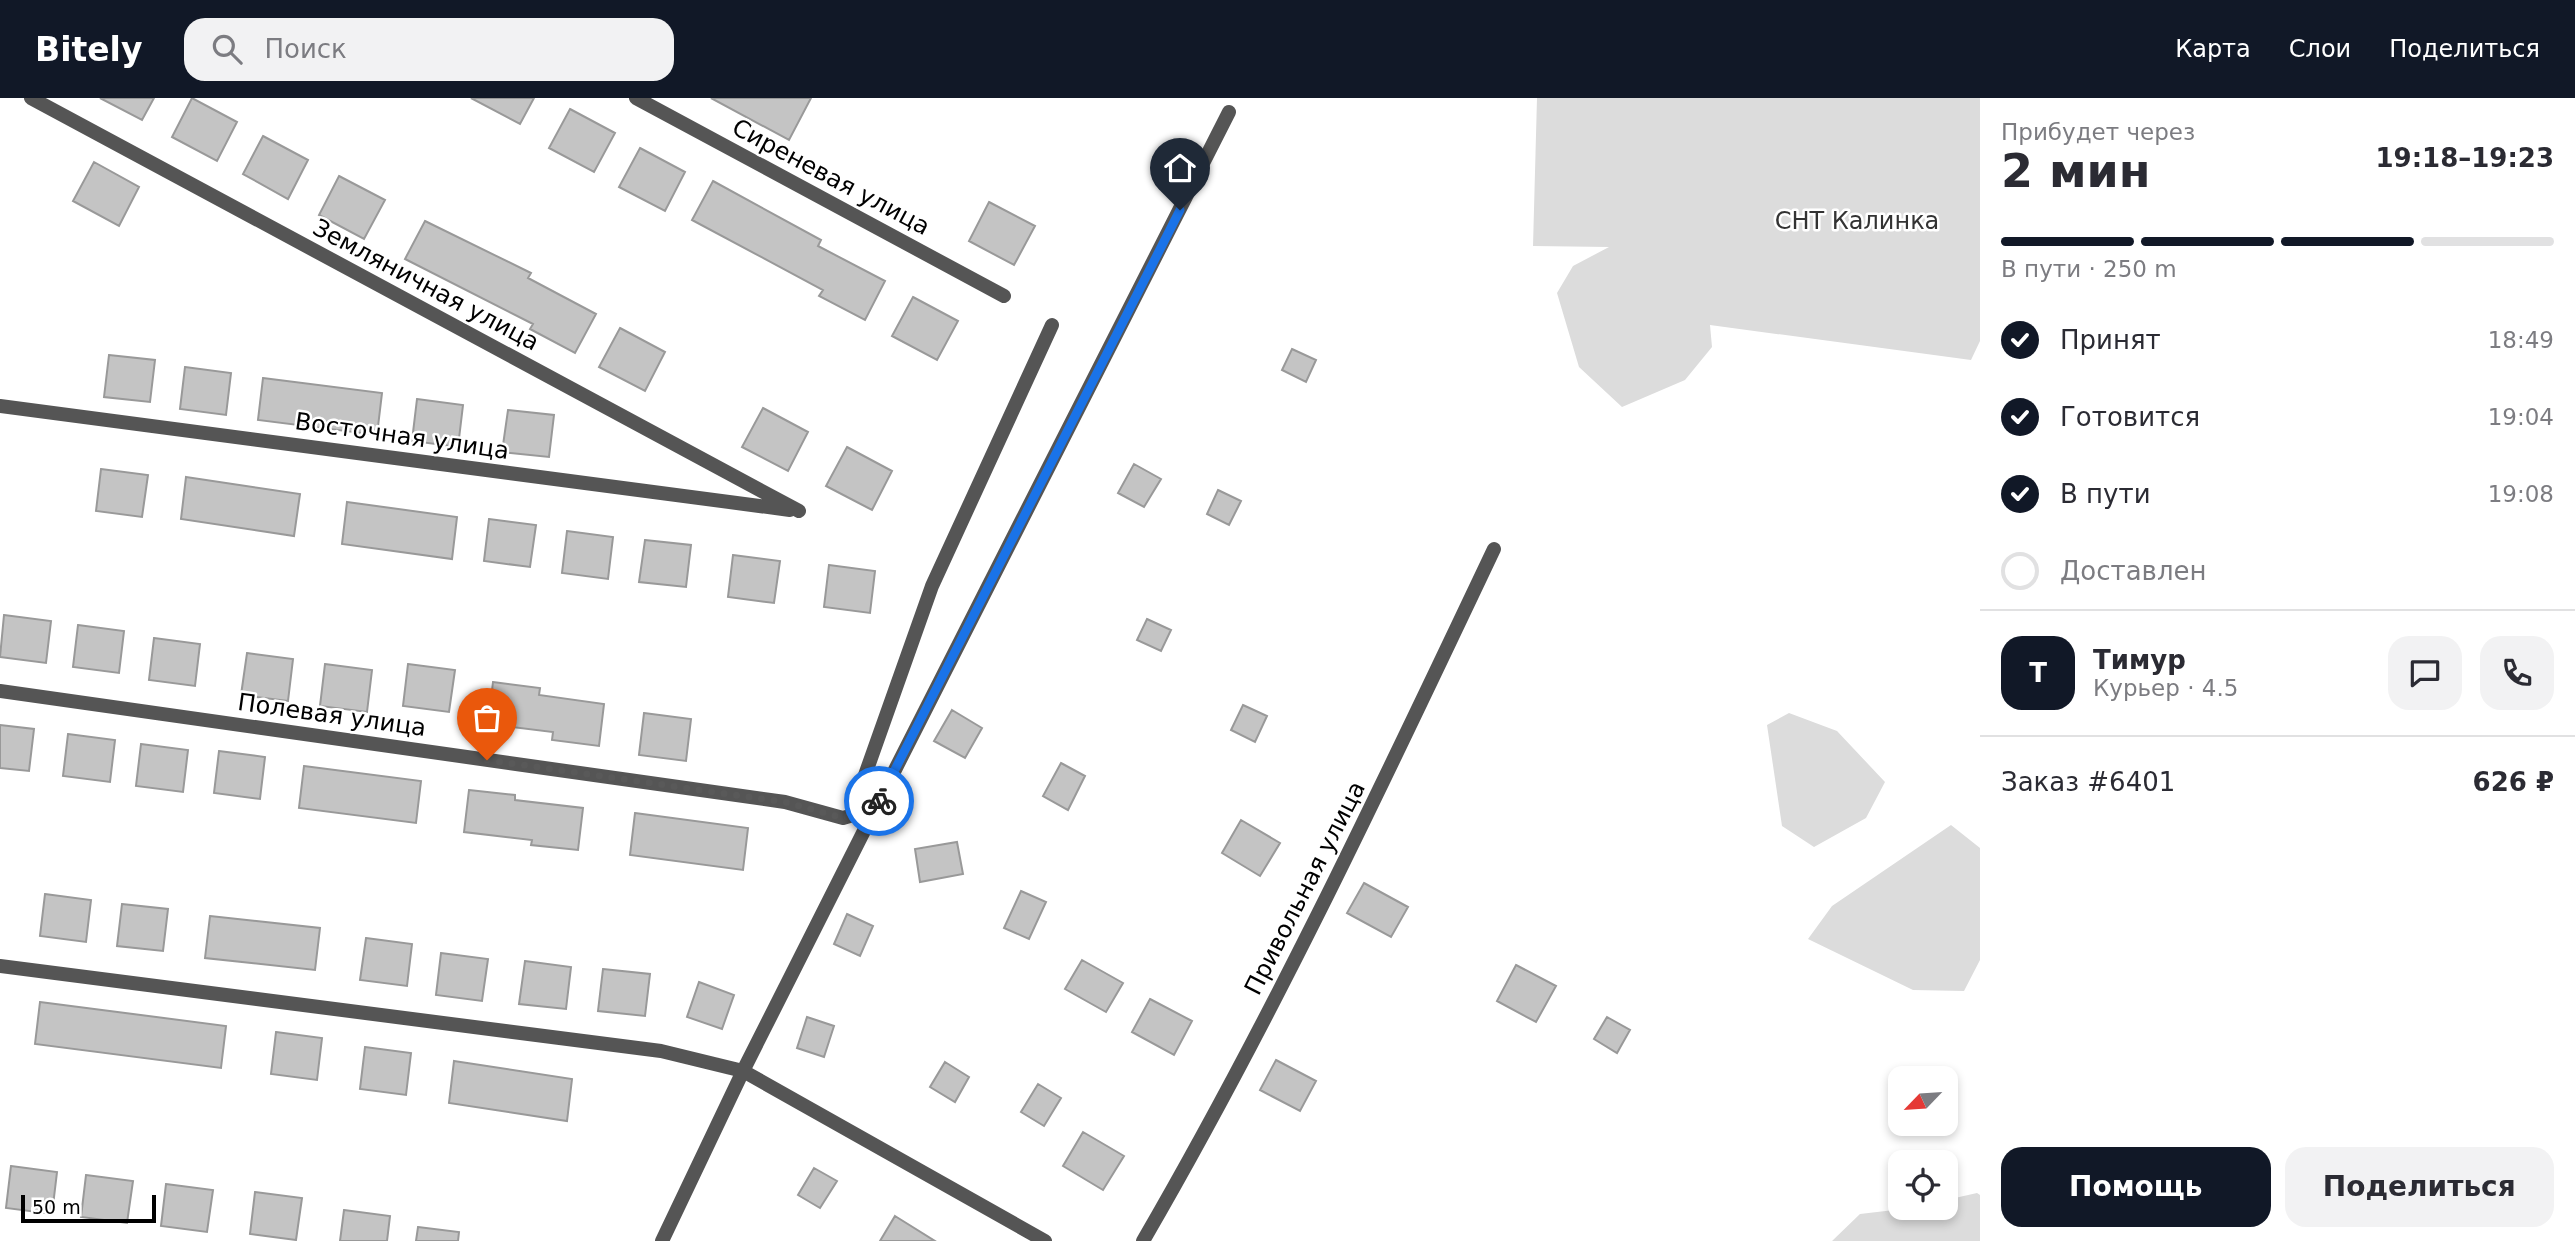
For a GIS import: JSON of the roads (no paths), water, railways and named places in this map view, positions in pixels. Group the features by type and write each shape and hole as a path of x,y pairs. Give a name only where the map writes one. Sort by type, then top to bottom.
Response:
{"street":[{"name":"Земляничная улица","path":"31,98 799,511"},
{"name":"Сиреневая улица","path":"636,98 1004,296"},
{"path":"662,1241 866,817 1229,112"},
{"path":"866,817 859,792 932,586 1052,325"},
{"name":"Восточная улица","path":"0,405 799,511"},
{"name":"Привольная улица","path":"1143,1241 1216,1114 1348,856 1494,549"},
{"name":"Полевая улица","path":"0,691 785,802 843,818 866,817"},
{"path":"0,966 661,1051 743,1071 1045,1241"}],"park label":[{"name":"СНТ Калинка","path":"1857,221"}]}
